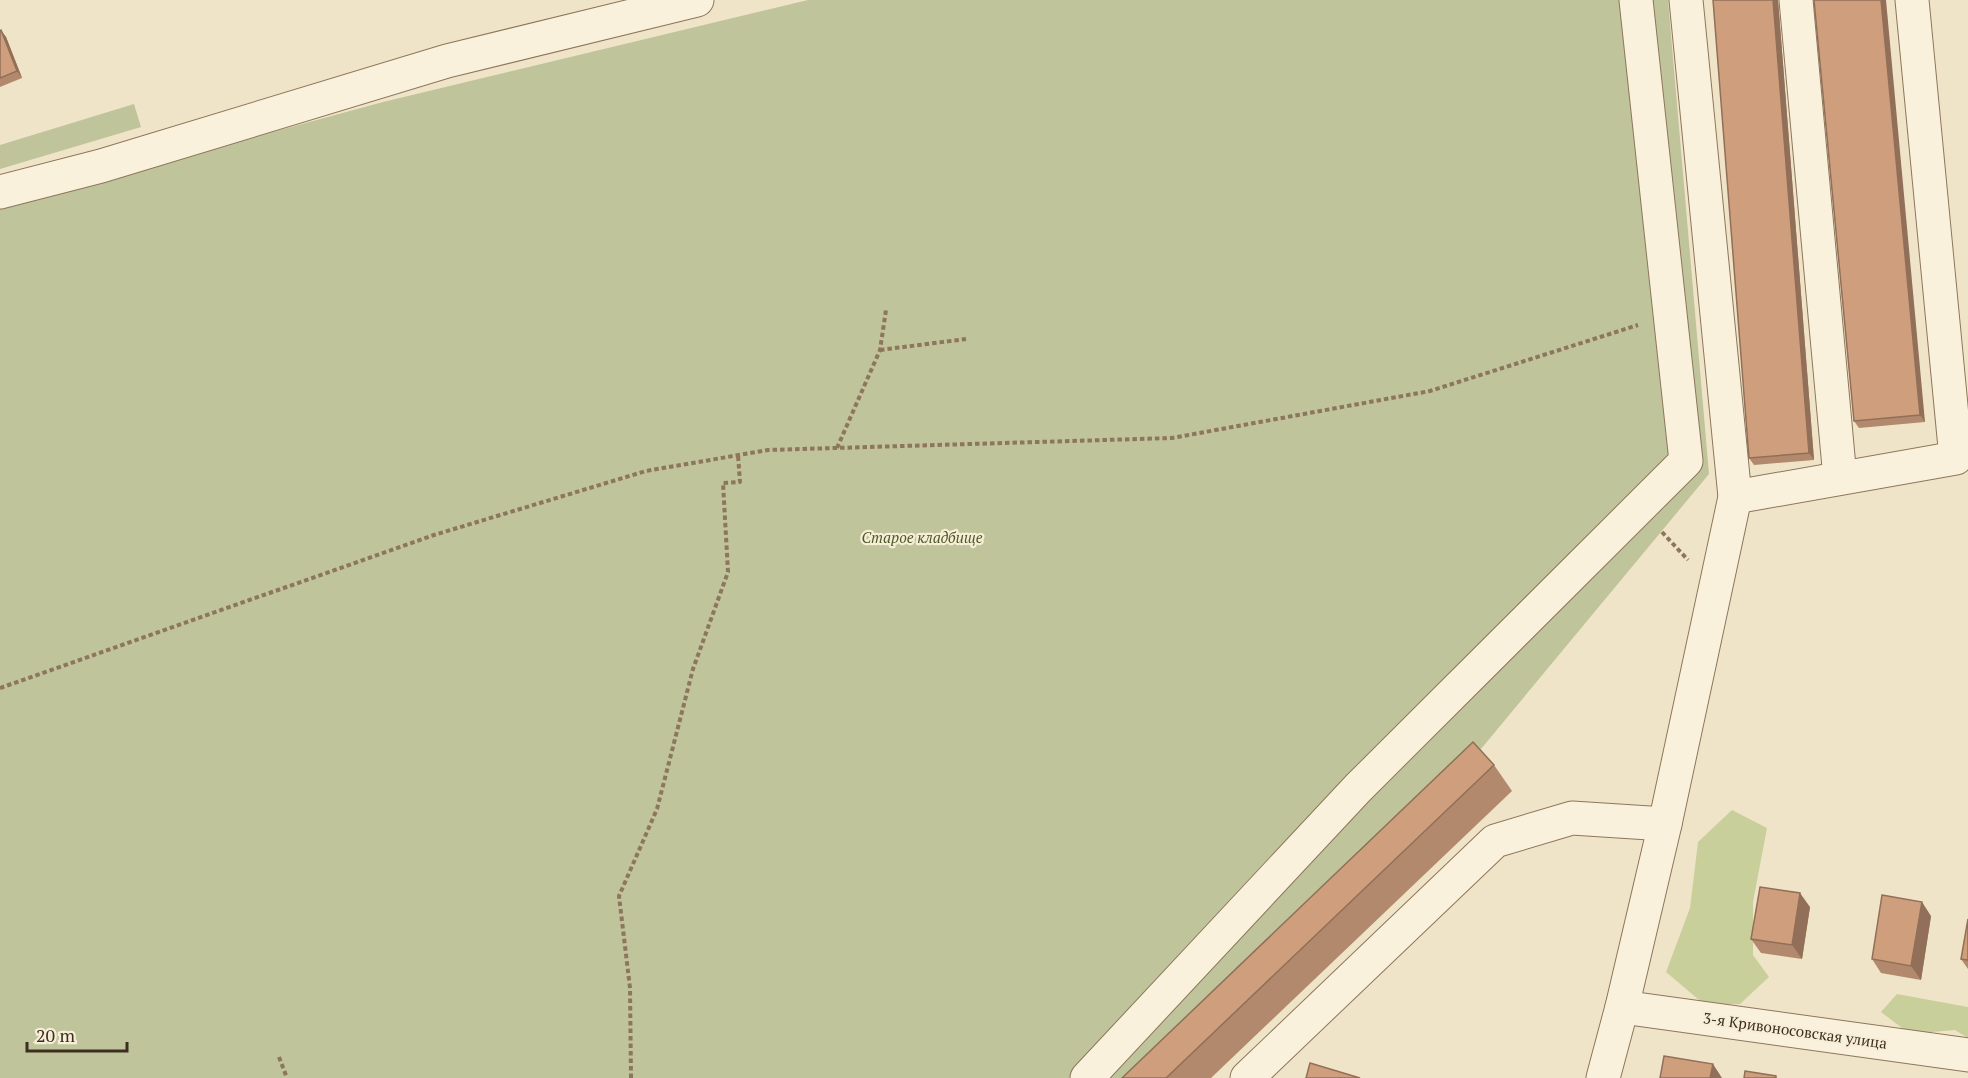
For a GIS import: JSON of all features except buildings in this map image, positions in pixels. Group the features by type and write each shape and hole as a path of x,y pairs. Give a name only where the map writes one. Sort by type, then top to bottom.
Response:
{"street":[{"path":"0,192 100,165 447,61 697,0"},
{"path":"1087,1078 1358,788 1686,461 1635,0"},
{"path":"1603,1078 1665,824 1735,497 1686,0"},
{"path":"1796,0 1840,478"},
{"path":"1735,497 1956,458 1912,0"},
{"path":"1256,1075 1495,841 1572,818 1665,824"},
{"name":"3-я Кривоносовская улица","path":"1622,1007 1968,1055"}],"path":[{"path":"837,448 880,350 886,310"},
{"path":"0,688 434,535 646,471 768,450 1172,438 1430,391 1670,315"},
{"path":"880,350 966,339"},
{"path":"631,1078 630,988 619,896 657,809 693,669 728,572 723,483 740,482 738,455"},
{"path":"1639,508 1715,590"},
{"path":"279,1057 287,1078"}],"green space":[{"name":"Старое кладбище","path":"808,0 1668,0 1709,474 1466,767 1148,1078 0,1078 0,206 383,102"},
{"path":"134,104 141,127 0,169 0,145"},
{"path":"1732,810 1767,828 1753,902 1753,955 1769,977 1740,1004 1705,1005 1666,972 1690,908 1698,842"},
{"path":"1897,994 1968,1007 1968,1038 1955,1030 1910,1034 1881,1012"}]}
